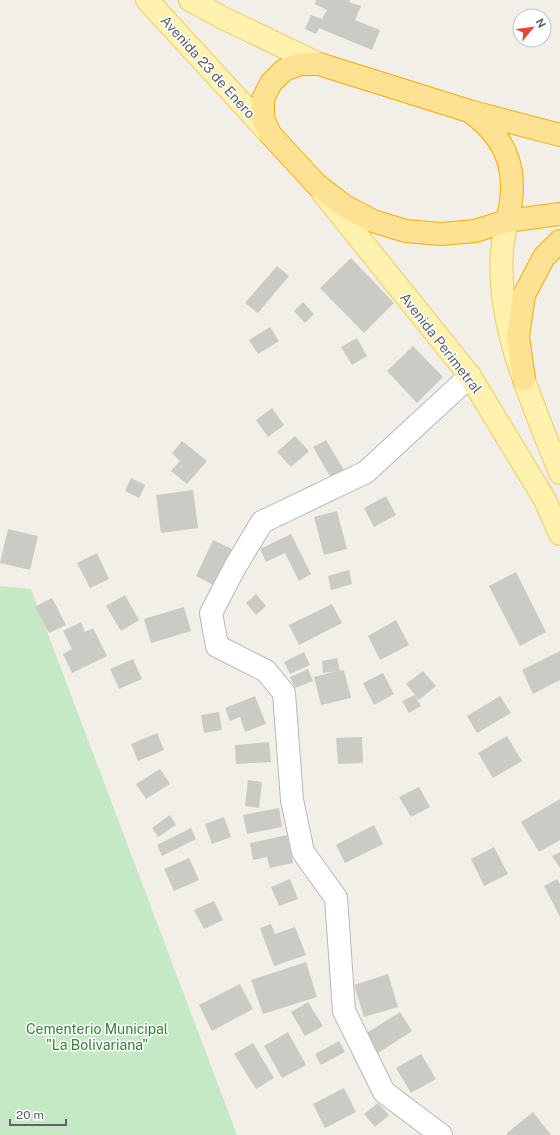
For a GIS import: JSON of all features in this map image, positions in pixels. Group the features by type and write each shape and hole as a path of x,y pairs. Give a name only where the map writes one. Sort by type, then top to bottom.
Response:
{"highway":[{"path":"560,135 469,111 319,64 301,64 284,70 270,83 263,100 263,118 270,134 316,184 343,205 373,221 406,230 440,234 474,231 507,221 560,214"},
{"path":"469,111 482,120 492,132 501,144 508,159 512,174 513,190 507,221"},
{"path":"524,379 518,337 524,295 544,257 560,241"}],"main road":[{"name":"Avenida 23 de Enero","path":"147,0 270,134"},
{"path":"190,0 223,18 319,64"},
{"name":"Avenida Perimetral","path":"316,184 470,376 546,500 560,534"},
{"path":"507,221 502,250 502,286 507,321 524,379 560,473"}],"street":[{"path":"441,1135 384,1092 344,1011 336,898 303,852 292,800 284,694 266,671 216,646 211,613 235,567 262,522 366,472 470,376"}],"green space":[{"name":"Cementerio Municipal \"La Bolivariana\"","path":"0,586 31,589 237,1135 0,1135"}],"building":[{"path":"316,0 350,0 349,2 361,6 355,20 380,30 372,50 319,28 316,34 305,29 311,15 322,19 327,10 315,4"},
{"path":"351,258 394,303 364,333 320,288"},
{"path":"277,266 289,276 258,313 245,303"},
{"path":"303,302 314,314 305,323 294,311"},
{"path":"270,327 279,341 258,354 249,340"},
{"path":"357,338 367,356 352,365 341,347"},
{"path":"413,346 443,377 417,403 387,371"},
{"path":"272,408 284,425 268,437 256,420"},
{"path":"295,436 309,451 291,467 277,452"},
{"path":"326,440 344,470 331,478 313,447"},
{"path":"182,441 207,461 187,484 171,471 180,461 172,453"},
{"path":"131,478 145,485 139,498 125,491"},
{"path":"193,490 198,528 161,533 156,495"},
{"path":"386,496 396,515 374,527 364,508"},
{"path":"337,511 347,549 324,555 314,517"},
{"path":"8,529 38,536 30,570 0,563"},
{"path":"291,534 311,574 299,581 285,553 266,562 260,549"},
{"path":"213,540 232,549 215,586 196,576"},
{"path":"97,553 109,579 90,588 77,563"},
{"path":"349,570 352,584 331,590 328,576"},
{"path":"516,572 546,632 520,646 489,586"},
{"path":"256,594 266,606 256,615 246,603"},
{"path":"125,595 139,620 121,631 106,606"},
{"path":"52,598 66,625 49,633 35,607"},
{"path":"332,604 342,623 299,645 289,625"},
{"path":"184,607 191,631 151,643 144,619"},
{"path":"396,620 409,645 380,660 368,636"},
{"path":"81,622 85,632 93,628 107,656 72,673 63,654 72,649 63,631"},
{"path":"560,651 560,680 533,694 522,670"},
{"path":"304,652 310,665 290,674 284,662"},
{"path":"337,658 340,671 344,670 351,698 321,705 314,677 337,671 323,673 322,661"},
{"path":"133,659 142,679 119,689 110,669"},
{"path":"308,669 313,681 295,688 290,677"},
{"path":"423,671 436,686 419,700 406,684"},
{"path":"383,673 394,694 374,705 363,683"},
{"path":"415,695 421,706 409,713 402,701"},
{"path":"255,696 266,724 245,732 240,717 230,721 225,708"},
{"path":"500,696 511,713 477,733 467,716"},
{"path":"219,712 222,730 204,733 201,715"},
{"path":"157,733 164,750 138,761 131,744"},
{"path":"507,736 522,761 493,778 478,753"},
{"path":"362,737 363,763 338,764 336,738"},
{"path":"269,742 271,762 236,764 235,745"},
{"path":"160,769 170,784 146,799 136,784"},
{"path":"248,780 262,782 259,808 245,806"},
{"path":"419,787 430,807 411,817 399,797"},
{"path":"560,799 560,840 539,852 521,822"},
{"path":"279,808 282,827 247,834 243,815"},
{"path":"170,815 176,825 158,837 152,828"},
{"path":"224,817 231,837 212,844 205,824"},
{"path":"374,825 383,844 345,863 336,845"},
{"path":"191,828 196,839 162,856 157,845"},
{"path":"287,835 293,863 270,868 267,857 253,860 250,843"},
{"path":"494,847 508,874 484,886 471,859"},
{"path":"560,852 560,868 552,856"},
{"path":"189,858 199,880 174,891 164,869"},
{"path":"290,879 298,899 279,906 271,887"},
{"path":"557,879 560,884 560,917 544,886"},
{"path":"214,901 223,920 204,929 194,910"},
{"path":"271,924 275,934 295,927 306,955 274,966 260,928"},
{"path":"306,962 317,997 263,1014 251,980"},
{"path":"388,974 398,1007 364,1017 354,985"},
{"path":"240,984 253,1009 212,1031 199,1005"},
{"path":"308,1002 323,1026 305,1036 291,1012"},
{"path":"400,1012 412,1031 375,1055 362,1036"},
{"path":"288,1032 306,1065 282,1078 264,1046"},
{"path":"339,1041 345,1052 321,1065 315,1054"},
{"path":"253,1043 274,1078 256,1089 234,1054"},
{"path":"421,1054 436,1079 411,1093 396,1068"},
{"path":"344,1088 356,1112 325,1128 313,1104"},
{"path":"378,1103 389,1115 375,1127 364,1114"},
{"path":"533,1112 551,1135 506,1134"}]}
